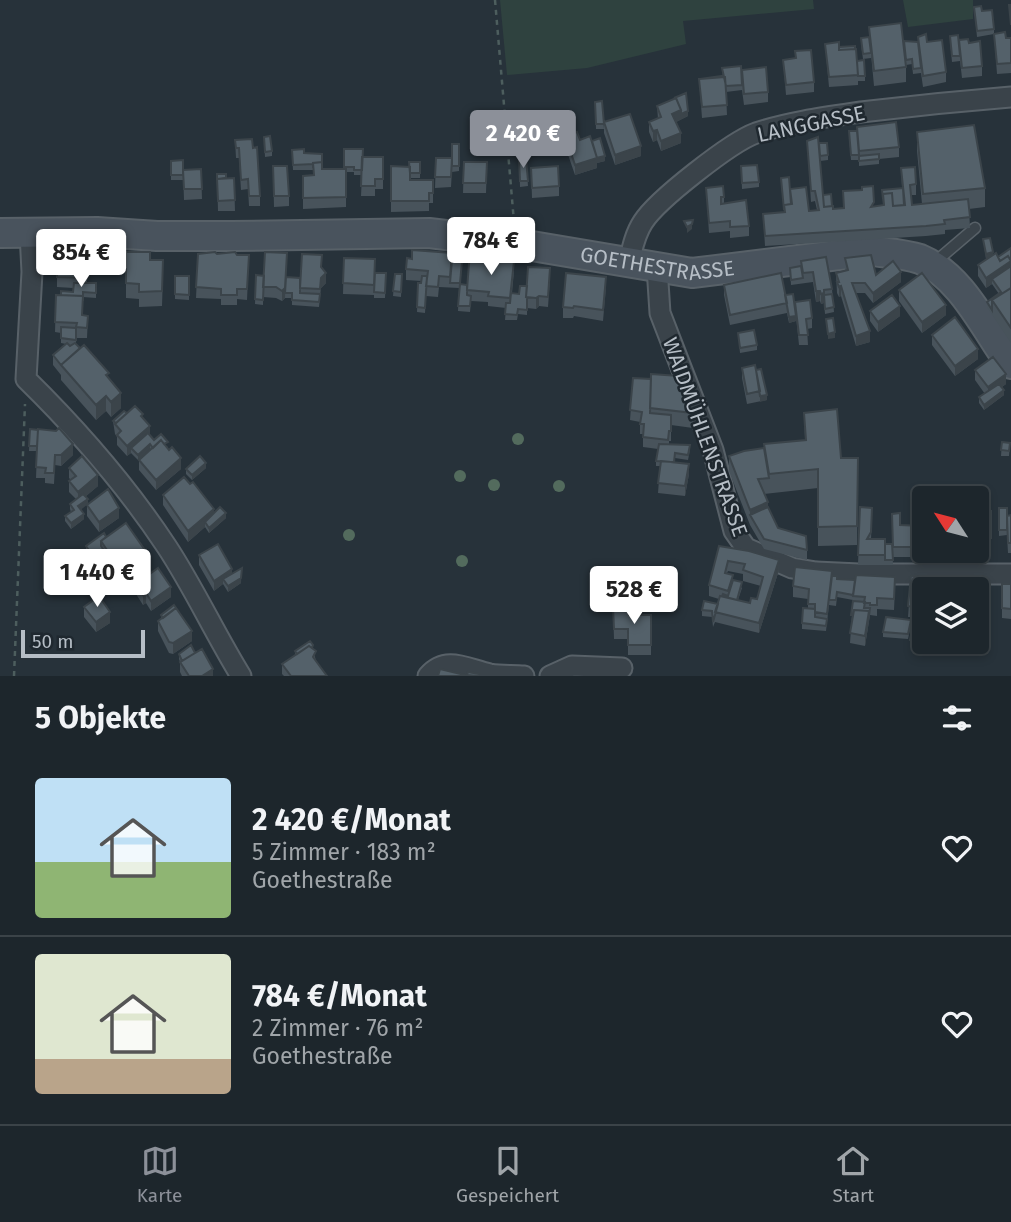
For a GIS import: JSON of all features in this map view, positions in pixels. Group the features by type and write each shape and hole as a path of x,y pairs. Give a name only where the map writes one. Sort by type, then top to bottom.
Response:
{"street":[{"name":"LANGGASSE","path":"629,262 636,234 652,211 696,172 754,134 824,117 933,103 1011,97"},
{"name":"GOETHESTRASSE","path":"0,233 97,232 158,236 232,236 429,233 514,243 692,273 872,251 916,258 932,266 958,289 1011,364"},
{"path":"30,233 32,272 26,379 113,472 168,548 241,676"},
{"name":"WAIDMÜHLENSTRASSE","path":"657,267 660,313 713,450 734,531 746,548 792,568 816,572 1011,574"},
{"path":"428,676 435,668 450,663 493,674 524,676"},
{"path":"550,676 572,666 622,667"}],"lane":[{"path":"932,266 975,228"}],"path":[{"path":"495,0 514,243"},
{"path":"14,676 26,379"}],"green space":[{"path":"500,0 813,0 814,9 683,21 686,44 587,68 507,75"},
{"path":"903,0 973,0 973,19 908,27"}],"building":[{"path":"981,6 982,11 992,10 994,29 977,31 974,7"},
{"path":"901,23 906,67 874,71 869,27"},
{"path":"1005,32 1006,38 1011,38 1011,63 997,64 994,34"},
{"path":"926,34 927,42 942,40 946,72 923,76 918,37"},
{"path":"958,35 960,56 952,56 950,36"},
{"path":"869,37 871,53 863,54 861,38"},
{"path":"968,39 969,43 980,41 982,66 962,68 959,40"},
{"path":"904,41 918,42 921,68 913,69 912,59 906,60"},
{"path":"839,42 839,50 856,49 858,75 829,77 825,44"},
{"path":"855,46 855,49 839,50 839,47"},
{"path":"811,50 814,82 786,85 783,60 796,58 795,51"},
{"path":"864,60 865,76 858,76 857,61"},
{"path":"741,66 742,85 726,86 722,68"},
{"path":"766,67 768,92 744,94 742,70"},
{"path":"725,77 727,105 702,107 699,79"},
{"path":"686,93 688,111 681,114 674,98"},
{"path":"676,98 681,110 672,114 681,133 661,141 657,130 653,131 649,122 661,117 657,106"},
{"path":"602,101 604,124 596,124 595,102"},
{"path":"630,114 641,146 615,155 604,122"},
{"path":"896,122 899,147 859,151 857,127"},
{"path":"974,125 985,188 923,194 917,132"},
{"path":"849,131 857,131 859,155 851,155"},
{"path":"577,132 580,140 590,136 597,158 575,165 565,135"},
{"path":"270,136 272,151 265,152 264,137"},
{"path":"818,137 824,207 844,208 843,191 862,190 862,187 873,186 874,202 871,207 884,205 883,194 892,193 893,206 905,205 901,168 915,167 916,184 910,185 912,205 968,199 970,217 944,220 945,224 926,226 765,236 763,214 785,212 784,205 792,204 790,189 806,187 809,211 819,210 815,191 811,191 807,141"},
{"path":"600,138 605,156 597,158 592,141"},
{"path":"252,139 253,148 257,147 260,196 249,196 248,179 241,180 239,148 236,148 235,140"},
{"path":"819,143 827,143 828,155 820,156"},
{"path":"452,144 459,144 459,166 452,166"},
{"path":"304,149 304,153 322,154 322,162 293,165 292,150"},
{"path":"344,149 363,149 362,170 344,167"},
{"path":"879,154 879,159 859,161 859,156"},
{"path":"362,157 383,157 383,179 375,179 375,186 361,186"},
{"path":"436,158 452,158 451,177 435,177"},
{"path":"519,159 526,159 528,181 520,181"},
{"path":"183,160 183,175 171,175 171,161"},
{"path":"322,162 322,169 346,169 346,197 303,198 303,176 314,175 313,163"},
{"path":"409,162 420,162 420,173 410,173"},
{"path":"464,162 487,162 486,183 463,183"},
{"path":"757,165 759,182 742,183 741,166"},
{"path":"273,166 287,166 289,196 274,196"},
{"path":"391,166 410,167 410,180 433,180 433,193 429,193 429,201 391,201"},
{"path":"558,166 559,186 532,188 531,168"},
{"path":"201,169 202,189 184,189 183,170"},
{"path":"217,174 226,174 226,178 217,179"},
{"path":"789,177 791,204 784,205 784,210 781,178"},
{"path":"234,178 235,200 218,201 217,179"},
{"path":"723,186 724,197 721,197 721,204 746,200 749,226 730,227 730,221 709,223 706,188"},
{"path":"903,188 904,205 893,206 892,193 883,194 883,199 882,190"},
{"path":"831,194 832,206 824,207 823,195"},
{"path":"693,220 692,224 687,227 684,221"},
{"path":"990,238 993,252 986,254 983,239"},
{"path":"1011,248 1011,261 1008,256 1000,261 998,257"},
{"path":"412,250 452,253 450,277 439,276 438,287 426,286 428,271 406,269 407,258 412,259"},
{"path":"126,252 150,252 150,260 163,260 162,291 139,292 139,284 126,283"},
{"path":"215,252 249,255 247,289 237,289 237,295 221,295 221,289 196,287 198,254"},
{"path":"265,252 287,253 285,288 282,291 276,287 263,287"},
{"path":"996,253 1000,261 1008,256 1011,261 986,278 978,265"},
{"path":"302,254 322,255 321,267 326,273 321,278 320,289 300,288"},
{"path":"58,255 88,256 87,278 57,277"},
{"path":"871,255 876,275 893,261 901,272 873,293 865,283 852,283 870,331 856,336 836,273 848,270 845,258"},
{"path":"492,257 514,261 510,298 467,290 469,263 474,259 491,260"},
{"path":"826,257 832,289 824,290 821,294 816,291 813,272 803,273 801,261"},
{"path":"344,258 375,259 374,285 343,283"},
{"path":"452,260 462,261 460,283 450,283"},
{"path":"801,266 803,278 791,280 790,268"},
{"path":"1011,266 1011,288 992,300 992,310 987,302 1001,292 992,279"},
{"path":"528,267 550,268 548,297 526,297"},
{"path":"375,273 386,273 385,293 374,292"},
{"path":"566,273 606,277 603,310 563,307"},
{"path":"781,273 787,303 730,315 724,285"},
{"path":"922,273 946,305 922,322 899,290"},
{"path":"395,274 402,274 401,292 393,291"},
{"path":"256,275 264,276 263,300 255,299"},
{"path":"175,276 189,276 189,295 175,294"},
{"path":"422,276 427,276 425,308 417,307 418,283 421,283"},
{"path":"286,277 300,278 300,293 320,294 319,302 292,300 292,293 285,293"},
{"path":"74,283 96,283 96,293 83,292 83,296 61,295 61,291 73,292"},
{"path":"460,284 467,285 467,295 471,296 470,306 458,306"},
{"path":"520,286 527,286 527,310 518,309 517,315 505,314 511,293 519,294"},
{"path":"1011,288 1011,328 992,300"},
{"path":"793,294 796,316 789,317 785,295"},
{"path":"832,294 834,307 825,309 824,295"},
{"path":"56,295 83,296 82,315 88,316 87,328 76,327 77,323 55,322"},
{"path":"892,295 900,306 878,322 870,311"},
{"path":"810,300 812,318 806,319 808,335 799,335 795,302"},
{"path":"955,317 978,349 955,366 932,335"},
{"path":"833,318 835,332 828,334 826,319"},
{"path":"61,327 76,328 76,340 61,338"},
{"path":"754,330 757,345 740,348 738,333"},
{"path":"67,343 70,346 75,343 80,348 61,365 53,355"},
{"path":"84,345 109,373 106,375 121,393 111,402 106,396 96,405 61,365"},
{"path":"993,357 1006,374 988,387 975,370"},
{"path":"755,365 760,391 747,394 742,368"},
{"path":"761,369 767,395 760,396 756,370"},
{"path":"651,374 679,376 693,413 650,408"},
{"path":"633,378 651,379 650,413 671,415 668,440 643,437 644,424 640,424 642,412 630,410"},
{"path":"999,384 1004,390 984,405 979,397"},
{"path":"135,406 150,426 127,446 117,435 121,431 115,424"},
{"path":"837,409 841,458 858,458 857,526 818,527 818,469 769,474 764,444 806,440 804,413"},
{"path":"124,411 127,413 116,423 113,421"},
{"path":"59,428 73,444 61,455 55,455 54,473 45,473 46,468 36,467 38,429 56,431"},
{"path":"30,429 38,430 37,446 29,446"},
{"path":"148,433 154,440 161,434 168,442 164,444 161,440 153,448 150,444 138,455 131,448"},
{"path":"161,440 169,450 172,447 181,458 156,480 139,460"},
{"path":"1002,442 1010,443 1009,451 1001,450"},
{"path":"659,444 690,445 688,455 675,453 674,462 656,461"},
{"path":"764,448 769,478 758,479 768,502 750,510 729,456"},
{"path":"82,456 98,475 78,492 69,481 76,476 69,468"},
{"path":"200,456 206,463 192,475 186,469"},
{"path":"661,461 689,464 685,486 658,483"},
{"path":"184,477 190,484 193,482 214,509 188,531 163,495"},
{"path":"108,489 119,508 99,522 87,505"},
{"path":"83,494 88,499 78,506 84,514 71,523 65,516 74,510 70,504"},
{"path":"220,507 226,513 209,528 205,522"},
{"path":"768,507 778,528 806,536 807,550 764,539 750,515"},
{"path":"860,507 872,508 871,532 867,539 885,539 885,555 858,555"},
{"path":"999,508 1007,508 1007,530 999,530"},
{"path":"989,511 991,511 989,538"},
{"path":"900,513 900,525 912,526 912,547 893,547 892,514"},
{"path":"1011,515 1011,543 1008,543 1007,516"},
{"path":"126,523 147,553 121,571 101,541"},
{"path":"104,533 106,537 101,541 103,549 93,556 86,546"},
{"path":"218,544 232,569 214,581 199,555"},
{"path":"885,544 892,544 893,560 885,560"},
{"path":"719,546 779,560 759,623 715,612 720,596 750,603 751,598 757,599 763,577 743,570 745,564 728,561 725,573 733,575 728,591 709,585"},
{"path":"795,567 832,571 827,614 815,612 815,604 808,604 809,589 793,586"},
{"path":"158,568 171,587 151,601 136,584"},
{"path":"242,568 241,578 228,586 223,579"},
{"path":"129,570 135,578 116,590 109,580"},
{"path":"856,575 895,577 894,599 877,598 877,605 864,603 865,597 853,596"},
{"path":"832,576 855,580 853,595 837,592 836,600 829,600"},
{"path":"911,576 928,577 912,577 912,607 908,606"},
{"path":"733,580 742,582 737,600 722,596 728,596"},
{"path":"1002,584 1011,584 1011,609 1002,608"},
{"path":"99,596 110,612 96,622 84,607"},
{"path":"704,601 718,604 713,622 712,611 702,610"},
{"path":"853,601 865,602 864,608 870,608 869,616 869,611 854,610 851,615"},
{"path":"174,605 179,612 176,608 163,618 161,615"},
{"path":"613,607 629,607 629,615 651,615 651,645 628,645 628,629 614,629"},
{"path":"176,608 192,631 173,643 169,642 158,621"},
{"path":"803,608 815,609 815,617 827,619 826,626 802,623"},
{"path":"854,610 869,611 865,636 850,633"},
{"path":"886,617 911,620 908,634 883,632"},
{"path":"310,641 312,648 309,646 297,654 295,651"},
{"path":"191,645 195,653 182,661 179,654"},
{"path":"309,646 316,651 313,657 327,676 291,676 282,664"},
{"path":"202,649 213,669 202,676 189,676 180,662"},
{"path":"440,669 469,676 438,676"}]}
